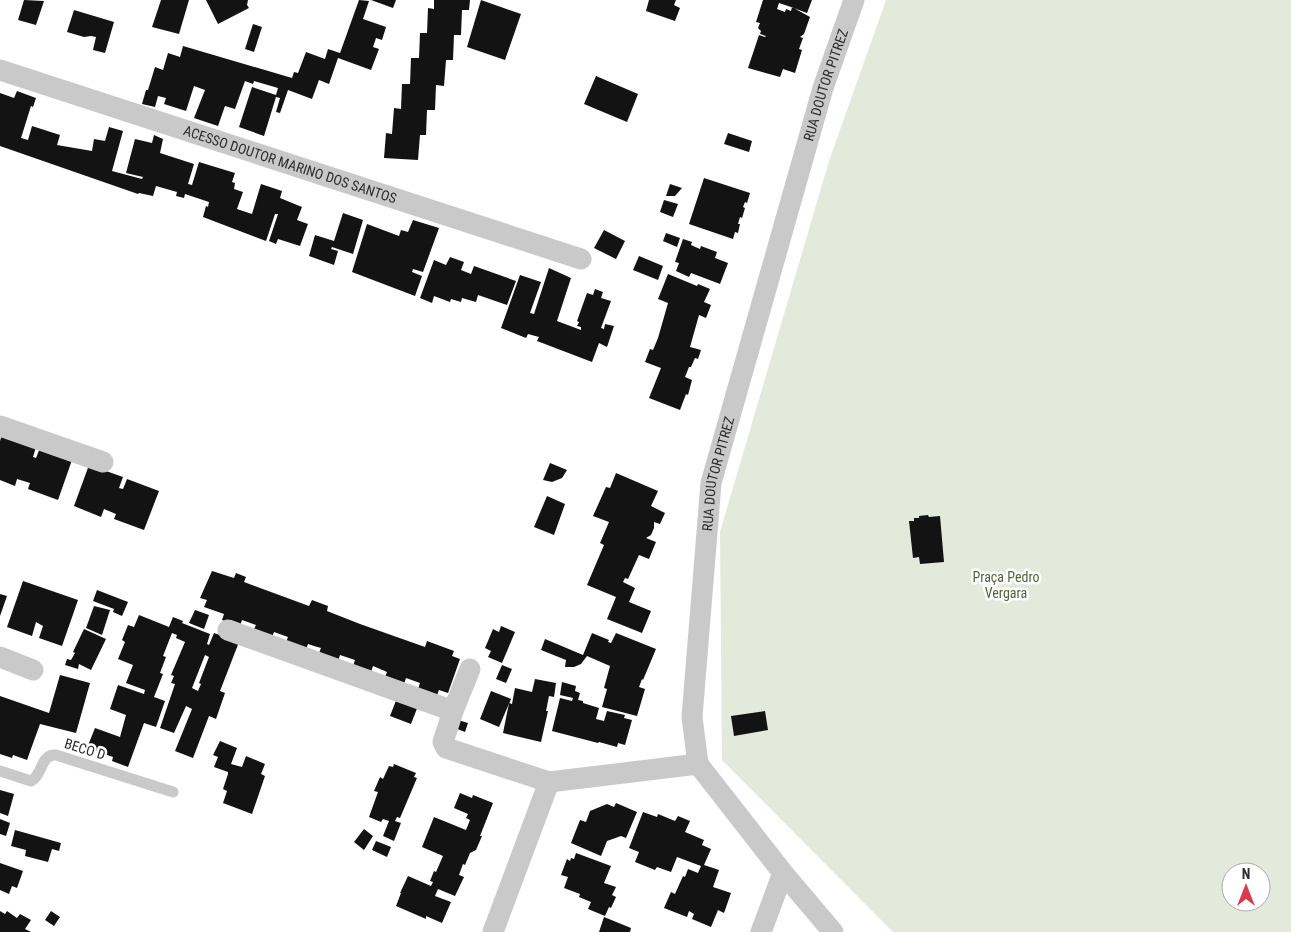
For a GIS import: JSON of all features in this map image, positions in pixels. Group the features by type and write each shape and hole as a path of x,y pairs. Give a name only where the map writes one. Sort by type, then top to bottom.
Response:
{"street":[{"name":"RUA DOUTOR PITREZ","path":"698,764 692,717 711,483 823,88 854,0"},
{"name":"ACESSO DOUTOR MARINO DOS SANTOS","path":"0,70 581,259"},
{"path":"0,426 103,462"},
{"path":"228,630 453,711"},
{"path":"0,657 33,670"},
{"path":"470,669 444,737 444,745 450,750 549,782 698,764 783,873 832,932"},
{"path":"494,932 549,782"},
{"path":"762,932 783,873"}],"lane":[{"name":"BECO D","path":"0,771 31,781 38,775 47,757 56,755 173,792"}],"green space":[{"name":"Praça Pedro Vergara","path":"886,0 1291,0 1291,932 893,932 722,760 720,532 829,161"}],"building":[{"path":"24,0 44,1 36,25 18,20"},
{"path":"161,0 189,0 179,34 152,27"},
{"path":"206,0 248,0 247,5 249,8 218,24"},
{"path":"359,0 369,1 363,19 386,27 382,40 376,38 373,47 379,49 371,70 338,58 329,84 319,80 312,99 288,90 280,113 276,112 280,98 276,97 264,136 239,127 252,87 276,95 278,88 254,81 253,84 245,81 235,109 225,106 218,126 194,118 205,90 194,86 186,111 164,104 166,98 158,96 155,107 142,104 155,67 163,70 168,53 180,57 183,46 292,78 294,72 298,73 306,52 325,59 328,49 340,53"},
{"path":"371,0 396,0 393,8"},
{"path":"434,0 470,0 469,10 462,10 461,35 454,35 453,60 446,60 444,86 436,85 435,110 427,110 426,135 420,135 418,160 384,158 386,133 392,134 394,108 401,109 402,84 410,84 411,58 419,58 420,33 427,33 428,8 434,9"},
{"path":"481,0 521,14 505,60 467,47"},
{"path":"649,0 676,0 674,5 680,8 675,21 646,11"},
{"path":"763,0 812,0 807,13 794,8 810,17 804,34 800,37 803,38 799,49 802,50 795,73 783,69 780,77 748,68 759,35 766,36 760,34 761,31 758,28 760,23 756,22","holes":["779,3 792,7 791,11 786,9 785,12 777,9"]},
{"path":"74,10 114,22 105,53 93,50 96,37 84,37 67,32"},
{"path":"253,24 262,27 254,52 245,49"},
{"path":"596,76 638,94 627,122 584,104"},
{"path":"17,91 36,98 33,107 31,106 21,138 28,140 32,126 60,135 57,145 92,151 94,139 105,141 109,127 123,131 112,171 142,179 143,177 126,173 135,139 152,143 154,135 163,139 160,153 194,164 188,184 192,185 199,162 235,173 232,182 235,183 234,189 243,192 237,209 252,214 261,184 282,191 280,198 302,207 297,220 308,224 300,246 278,239 276,244 269,241 278,214 275,214 266,241 203,217 209,202 185,194 184,198 176,196 177,192 156,186 153,196 138,194 0,146 0,93 14,98"},
{"path":"728,133 752,141 749,152 724,144"},
{"path":"704,178 750,193 747,203 745,202 743,207 745,208 742,218 740,217 738,233 735,232 733,239 689,224"},
{"path":"670,184 682,188 675,196 666,196"},
{"path":"664,200 678,204 673,217 660,212"},
{"path":"343,213 363,220 353,254 332,247 331,249 338,251 334,265 309,256 315,235 334,241"},
{"path":"413,220 439,228 423,272 413,269 412,272 422,276 415,296 352,272 367,224 399,236 401,230 408,232"},
{"path":"604,230 625,241 616,259 594,248"},
{"path":"666,233 680,238 677,247 663,241"},
{"path":"683,239 692,242 691,245 700,249 701,246 717,252 715,258 728,263 720,284 691,273 689,277 676,271 679,263 675,262"},
{"path":"639,256 663,266 658,280 633,270"},
{"path":"450,257 464,262 461,270 471,274 474,266 516,281 507,305 478,295 476,302 462,298 461,302 451,299 450,302 434,296 432,303 420,298 434,260 446,265"},
{"path":"549,268 571,278 557,321 581,330 581,327 577,326 579,322 577,321 587,293 593,295 595,289 603,292 601,298 611,301 601,328 604,329 605,324 614,326 607,347 599,343 592,362 537,341 539,337 528,334 526,338 501,328 520,275 541,282 530,313 534,314"},
{"path":"668,274 697,286 698,284 710,289 704,302 711,305 706,318 699,315 690,347 701,350 698,359 695,358 685,377 692,380 688,395 686,394 680,410 649,398 661,368 645,362 650,349 653,350 658,338 668,303 658,299"},
{"path":"2,434 36,447 33,457 36,458 40,448 72,460 58,500 28,489 30,483 17,479 15,486 0,480 0,441"},
{"path":"550,463 567,470 562,478 552,482 543,480"},
{"path":"89,465 123,477 119,488 123,489 127,479 159,491 144,530 114,519 116,514 104,509 101,517 74,506"},
{"path":"616,473 658,491 651,506 665,513 660,524 654,522 651,535 646,538 656,542 649,559 639,555 628,579 625,578 623,582 635,588 629,602 651,611 642,633 607,619 616,597 587,585 604,545 600,543 609,522 593,516 606,487 610,488"},
{"path":"547,496 565,504 554,535 534,527"},
{"path":"928,515 929,517 940,516 944,562 920,564 919,557 913,558 909,521 914,521 914,518 919,518 919,516"},
{"path":"212,571 234,578 236,573 246,577 244,582 309,606 312,600 328,606 327,611 360,624 425,647 427,641 454,651 452,656 460,659 448,693 439,690 437,695 418,689 420,683 406,678 404,684 385,677 387,672 373,666 371,672 353,666 355,660 340,655 338,661 319,653 321,648 308,644 306,649 286,642 288,637 274,632 272,637 253,631 256,625 242,620 240,626 222,620 224,614 204,607 207,600 200,598"},
{"path":"23,581 78,600 62,646 39,638 43,626 36,622 32,636 7,627"},
{"path":"97,590 128,602 122,616 113,612 114,609 93,601"},
{"path":"0,594 7,596 0,616"},
{"path":"94,606 110,610 102,635 86,628"},
{"path":"195,610 209,615 204,629 189,623"},
{"path":"139,615 169,627 173,617 183,621 182,623 210,634 207,644 209,645 214,633 239,642 220,691 225,693 216,719 209,716 193,758 175,751 192,709 186,706 174,733 160,728 175,684 171,683 174,676 171,675 185,642 176,638 177,635 172,633 163,656 166,657 160,673 163,674 154,697 165,701 156,727 144,723 128,767 112,761 113,757 87,748 95,728 120,737 126,715 110,709 118,685 144,694 145,690 126,683 133,665 118,659 125,642 122,640 128,625 134,627","holes":["205,655 209,657 199,683 201,684 198,691 192,688"]},
{"path":"501,626 515,632 502,663 488,657 491,651 485,648 493,629 499,632"},
{"path":"84,629 106,639 91,670 79,664 78,669 65,665 67,659 71,660 75,653 73,652"},
{"path":"592,633 609,640 608,642 611,643 616,633 656,649 639,687 645,689 637,716 602,707 607,689 604,688 610,666 587,656 581,664 574,667 565,667 566,660 541,650 545,639 583,655"},
{"path":"502,665 512,669 506,683 496,679"},
{"path":"60,675 90,683 76,733 40,724 27,760 13,755 12,758 0,754 0,696 49,713"},
{"path":"535,679 556,683 554,697 549,696 546,711 548,711 541,742 503,733 509,703 512,704 515,688 532,692"},
{"path":"562,682 576,686 575,691 580,693 578,700 599,708 596,719 604,721 607,711 625,715 624,718 632,720 625,745 618,743 617,747 552,731 560,698 572,701 573,698 560,695"},
{"path":"491,691 511,699 499,727 480,719"},
{"path":"397,698 418,706 411,724 390,716"},
{"path":"765,711 768,730 734,736 731,716"},
{"path":"458,720 468,723 465,732 455,728"},
{"path":"220,741 237,748 231,764 242,767 246,756 265,764 261,774 265,776 252,814 223,803 227,791 223,789 228,772 214,767 218,757 213,755"},
{"path":"394,764 416,773 414,777 417,778 400,818 397,817 395,821 401,823 394,841 383,836 389,821 383,819 381,822 369,817 378,792 374,791 380,777 383,779 389,766 393,767"},
{"path":"0,790 14,794 8,816 0,813"},
{"path":"460,793 472,798 473,795 493,803 476,850 470,853 465,865 463,864 459,875 464,877 455,896 438,889 435,896 451,902 442,923 426,916 426,919 396,906 408,876 431,886 433,882 430,881 443,856 422,847 434,817 466,830 470,820 466,818 468,814 454,808"},
{"path":"616,803 637,812 626,838 621,836 607,841 601,856 571,843 580,820 586,822 590,811 607,804 614,807"},
{"path":"643,812 657,817 658,814 675,821 678,816 690,821 685,832 704,840 702,845 711,849 704,865 719,870 713,887 731,893 724,913 718,910 711,927 692,919 694,914 689,911 687,917 664,908 671,892 675,894 688,869 698,873 701,866 677,857 671,872 657,867 655,870 635,862 639,852 629,848"},
{"path":"0,819 10,823 6,836 0,834"},
{"path":"364,829 373,836 364,850 354,842"},
{"path":"15,830 61,843 59,851 52,849 48,862 25,856 26,850 11,846"},
{"path":"376,841 391,847 387,857 372,850"},
{"path":"576,853 611,866 604,883 616,887 612,895 616,897 605,916 588,909 591,902 579,897 580,894 564,888 568,877 561,875 567,859 570,861 571,858 574,859"},
{"path":"0,863 23,871 17,888 12,886 9,894 0,890"},
{"path":"0,911 5,914 7,911 17,918 20,914 31,920 25,929 31,932 0,932"},
{"path":"51,911 60,917 54,926 45,920"},
{"path":"604,917 631,928 630,932 599,932"}]}
